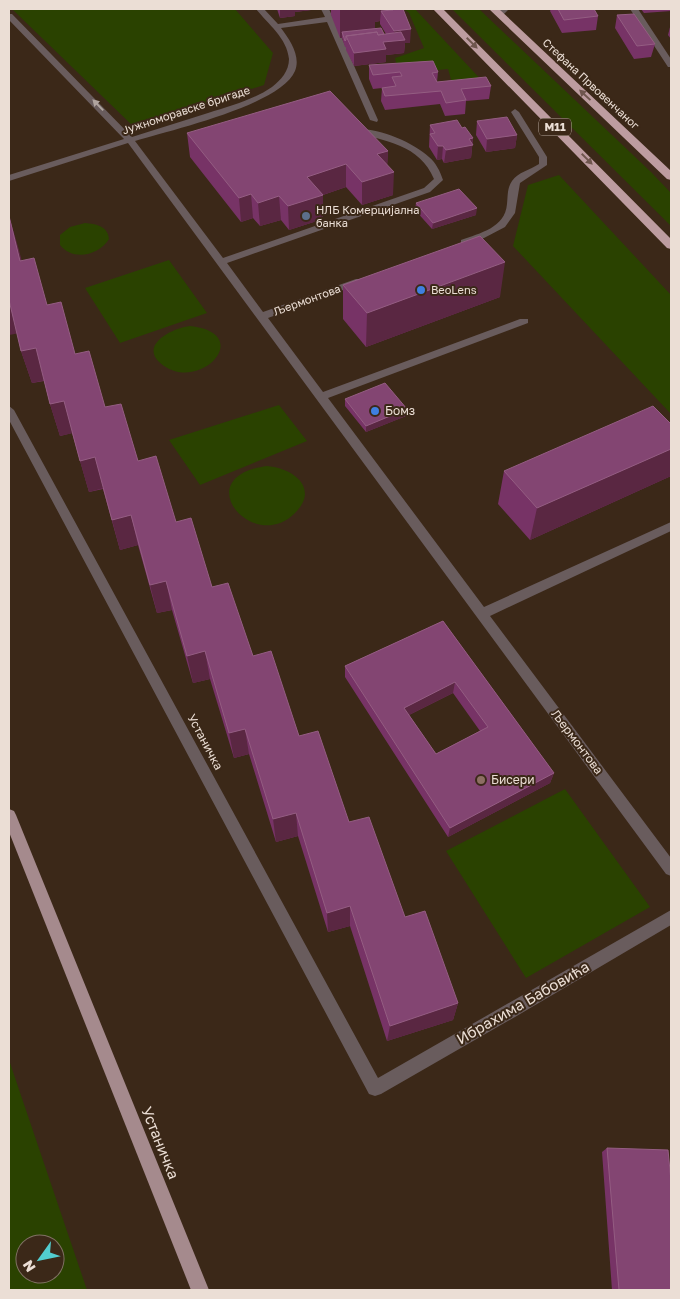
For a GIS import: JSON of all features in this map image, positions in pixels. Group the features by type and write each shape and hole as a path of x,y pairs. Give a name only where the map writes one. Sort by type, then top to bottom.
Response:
{"highway":[{"name":"M11","path":"438,9 671,245"},
{"name":"Стефана Првовенчаног","path":"500,11 671,177"}],"main road":[{"name":"Устаничка","path":"9,815 200,1290"}],"street":[{"name":"Јужноморавске бригаде","path":"9,178 131,141 253,100 274,89 292,73 293,60 289,45 260,9"},
{"path":"325,9 374,120"},
{"path":"634,9 671,65"},
{"name":"Љермонтова","path":"9,16 131,141 671,869"},
{"path":"275,27 328,18"},
{"path":"452,246 496,230 508,221 511,214 512,194 516,182 543,165 543,157 515,112"},
{"path":"220,262 427,190 439,180 433,168 414,149 379,135 346,131"},
{"name":"Љермонтова","path":"260,317 370,277"},
{"path":"320,397 524,321"},
{"name":"Устаничка","path":"9,410 375,1088"},
{"path":"482,614 671,526"},
{"name":"Ибрахима Бабовића","path":"375,1088 510,1012 671,917"}],"green space":[{"path":"12,9 235,9 273,53 264,85 134,127"},
{"path":"404,9 415,9 486,85 454,90 448,69 399,74 395,58 424,48 409,13"},
{"path":"452,9 479,9 651,172 671,193 671,226"},
{"path":"559,175 671,295 671,414 513,246 528,185"},
{"path":"85,223 104,228 109,239 105,245 92,253 78,255 65,250 60,245 60,235 70,227"},
{"path":"169,260 207,313 120,343 85,288"},
{"path":"190,326 209,331 219,339 220,349 216,358 206,367 193,372 179,372 164,366 156,359 155,346 159,340 174,330"},
{"path":"279,405 307,441 200,485 169,440"},
{"path":"267,466 294,475 304,488 305,495 302,504 295,513 279,523 262,525 247,519 235,509 229,497 231,484 243,473"},
{"path":"565,789 650,907 526,978 446,851"},
{"path":"9,1060 87,1290 9,1290"}],"building":[{"path":"403,9 411,29 394,31 381,11"},
{"path":"558,9 594,9 598,16 564,20"},
{"path":"634,14 655,44 637,46 617,15"},
{"path":"381,28 384,34 378,35 377,32 346,36 345,41 342,32"},
{"path":"377,32 378,35 401,32 405,40 383,42 386,49 354,53 346,36"},
{"path":"433,61 438,72 432,73 437,82 486,77 491,86 461,89 466,100 446,103 441,91 385,96 382,88 396,86 392,77 402,76 400,72 373,75 369,65"},
{"path":"330,91 388,151 377,154 394,172 362,182 346,164 307,177 323,195 288,206 279,196 258,203 251,194 239,198 187,133"},
{"path":"507,117 517,135 487,139 477,121"},
{"path":"457,120 462,128 465,127 473,138 469,139 473,145 446,150 443,146 438,146 430,134 435,133 430,125"},
{"path":"459,189 477,208 433,223 416,203"},
{"path":"9,216 20,261 34,258 47,305 61,302 75,354 89,351 105,407 121,404 138,461 156,456 176,522 191,518 212,587 228,583 253,656 271,651 299,736 318,731 349,822 369,817 405,917 425,911 458,1003 390,1026 350,906 327,913 296,813 273,819 245,729 229,733 205,651 187,656 166,581 150,585 131,515 112,520 95,457 80,461 64,401 50,404 36,348 21,351 9,300"},
{"path":"480,236 505,262 367,313 343,285"},
{"name":"Бомз","path":"385,383 407,409 366,426 345,399"},
{"path":"653,406 671,424 671,449 537,508 504,471"},
{"path":"443,621 554,773 450,828 345,666","holes":["455,682 488,727 436,754 404,708"]},
{"path":"607,1148 668,1150 671,1181 671,1290 619,1290"}],"place":[{"name":"НЛБ Комерцијална банка","path":"306,216"},
{"name":"BeoLens","path":"421,290"},
{"name":"Бомз","path":"375,411"},
{"name":"Бисери","path":"481,780"}]}
